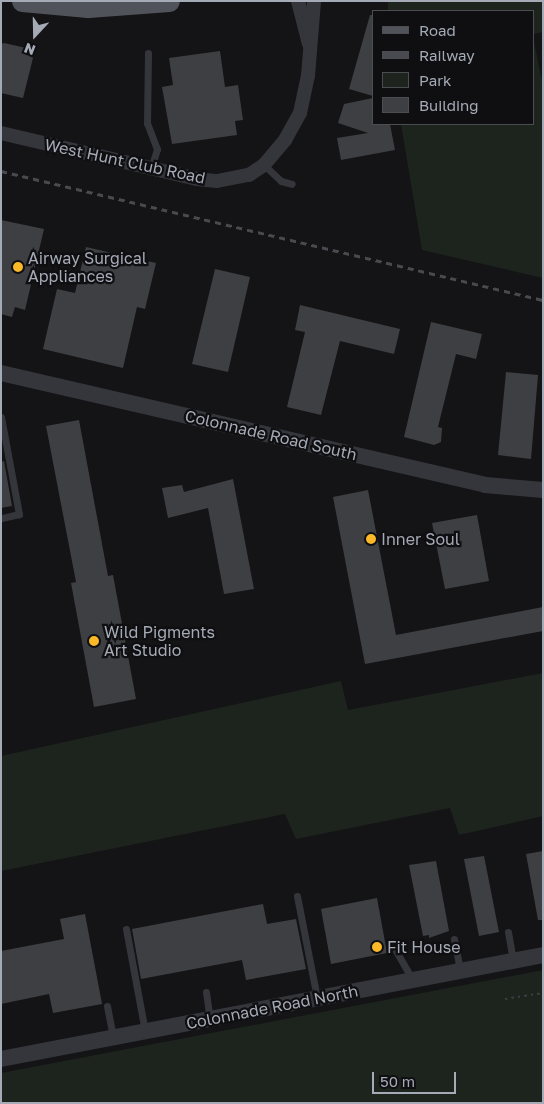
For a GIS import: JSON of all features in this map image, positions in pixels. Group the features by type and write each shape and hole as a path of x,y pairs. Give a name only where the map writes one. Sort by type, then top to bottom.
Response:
{"main road":[{"path":"22,1 88,7 169,1"}],"street":[{"name":"West Hunt Club Road","path":"298,1 309,45"},
{"name":"West Hunt Club Road","path":"1,133 151,169 217,181 249,175 264,165 285,140 300,113 308,76 314,1"},
{"name":"Colonnade Road South","path":"1,373 486,485 543,490"},
{"name":"Colonnade Road North","path":"1,1059 543,955"}],"lane":[{"path":"148,53 147,123 157,149 151,169"},
{"path":"264,165 281,181 292,184"},
{"path":"1,417 19,514 1,518"},
{"path":"296,896 317,998"},
{"path":"126,929 145,1032"},
{"path":"508,932 513,961"},
{"path":"454,939 460,971"},
{"path":"396,951 413,980"},
{"path":"206,992 210,1019"},
{"path":"107,1006 113,1037"}],"path":[{"path":"505,999 543,993"}],"green space":[{"path":"388,1 543,1 543,32 534,34 534,10 388,10"},
{"path":"534,42 543,86 543,278 422,250 401,125 534,125"},
{"path":"543,673 543,816 459,835 450,808 296,839 285,814 1,871 1,756 341,681 348,710"},
{"path":"543,970 543,1103 1,1103 1,1073"}],"building":[{"path":"370,15 372,15 372,96 349,89"},
{"path":"4,43 35,50 23,98 1,93 1,44"},
{"path":"220,51 225,87 238,85 243,120 235,121 237,135 172,144 162,87 173,85 169,58"},
{"path":"372,98 372,125 390,125 395,150 341,160 337,138 368,133 338,123 344,104"},
{"name":"Airway Surgical Appliances","path":"1,220 44,229 25,310 15,307 12,317 1,314"},
{"path":"86,247 156,263 145,309 137,307 123,368 43,349 57,289 75,293"},
{"path":"215,269 250,277 228,372 192,364"},
{"path":"300,305 400,329 394,354 340,341 321,415 287,407 305,332 295,330"},
{"path":"431,322 482,334 476,359 456,354 438,427 442,428 441,442 434,445 404,437"},
{"path":"506,372 538,375 531,459 498,455"},
{"path":"79,420 108,576 113,575 136,699 94,707 71,583 76,582 46,426"},
{"path":"4,461 12,506 1,508 1,462"},
{"path":"233,479 254,589 224,594 208,508 168,518 162,488 182,485 184,492"},
{"path":"368,490 396,635 543,607 543,631 365,664 333,497"},
{"path":"477,515 489,581 445,589 432,523"},
{"path":"543,851 543,920 538,920 526,854"},
{"path":"484,856 499,932 479,936 464,859"},
{"path":"436,861 449,931 429,938 429,935 423,936 409,865"},
{"path":"377,898 387,953 331,964 321,909"},
{"path":"263,904 267,924 296,919 306,969 246,980 242,960 141,979 132,929"},
{"path":"85,914 102,1004 53,1013 49,994 1,1004 1,951 64,939 60,919"}],"railway":[{"path":"1,171 543,300"}],"place":[{"name":"Airway Surgical Appliances","path":"18,267"},
{"name":"Inner Soul","path":"371,539"},
{"name":"Wild Pigments Art Studio","path":"94,641"},
{"name":"Fit House","path":"377,947"}]}
